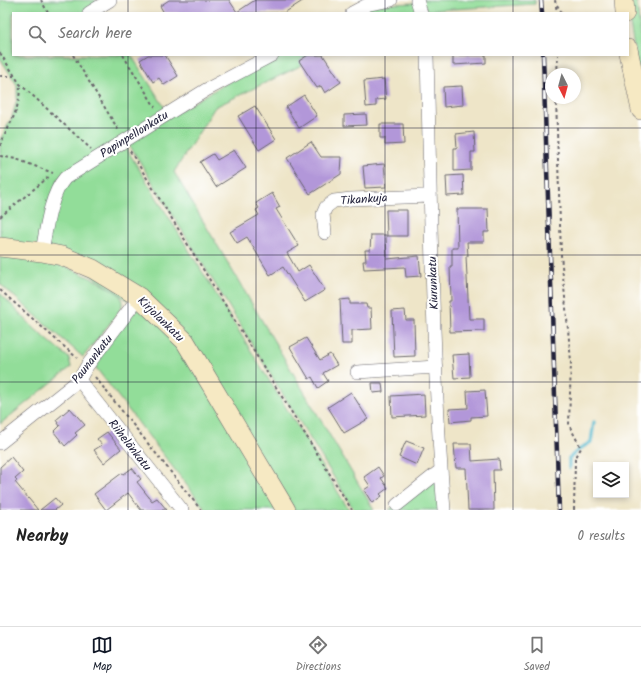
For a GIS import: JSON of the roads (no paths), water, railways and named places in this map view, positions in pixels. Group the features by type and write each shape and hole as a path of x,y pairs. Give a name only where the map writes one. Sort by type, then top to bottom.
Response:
{"main road":[{"path":"624,0 625,12"},
{"path":"629,54 641,110"},
{"name":"Kirjolankatu","path":"0,247 62,256 88,267 139,297 185,341 286,510"}],"street":[{"path":"91,12 110,0"},
{"path":"354,12 369,4 391,0"},
{"path":"417,0 421,12"},
{"name":"Papinpellonkatu","path":"42,252 51,208 61,182 122,137 270,56"},
{"name":"Kiurunkatu","path":"427,56 436,367 444,510"},
{"name":"Tikankuja","path":"325,233 322,214 326,207 334,201 430,196"},
{"name":"Paunankatu","path":"0,443 79,380 86,366 139,297"},
{"path":"357,372 436,367"},
{"name":"Riihelänkatu","path":"79,380 182,510"},
{"path":"397,505 441,470"}],"waterway":[{"path":"569,468 569,458 591,442 594,422"}],"railway":[{"path":"541,0 542,12"},
{"path":"543,56 559,510"}]}
